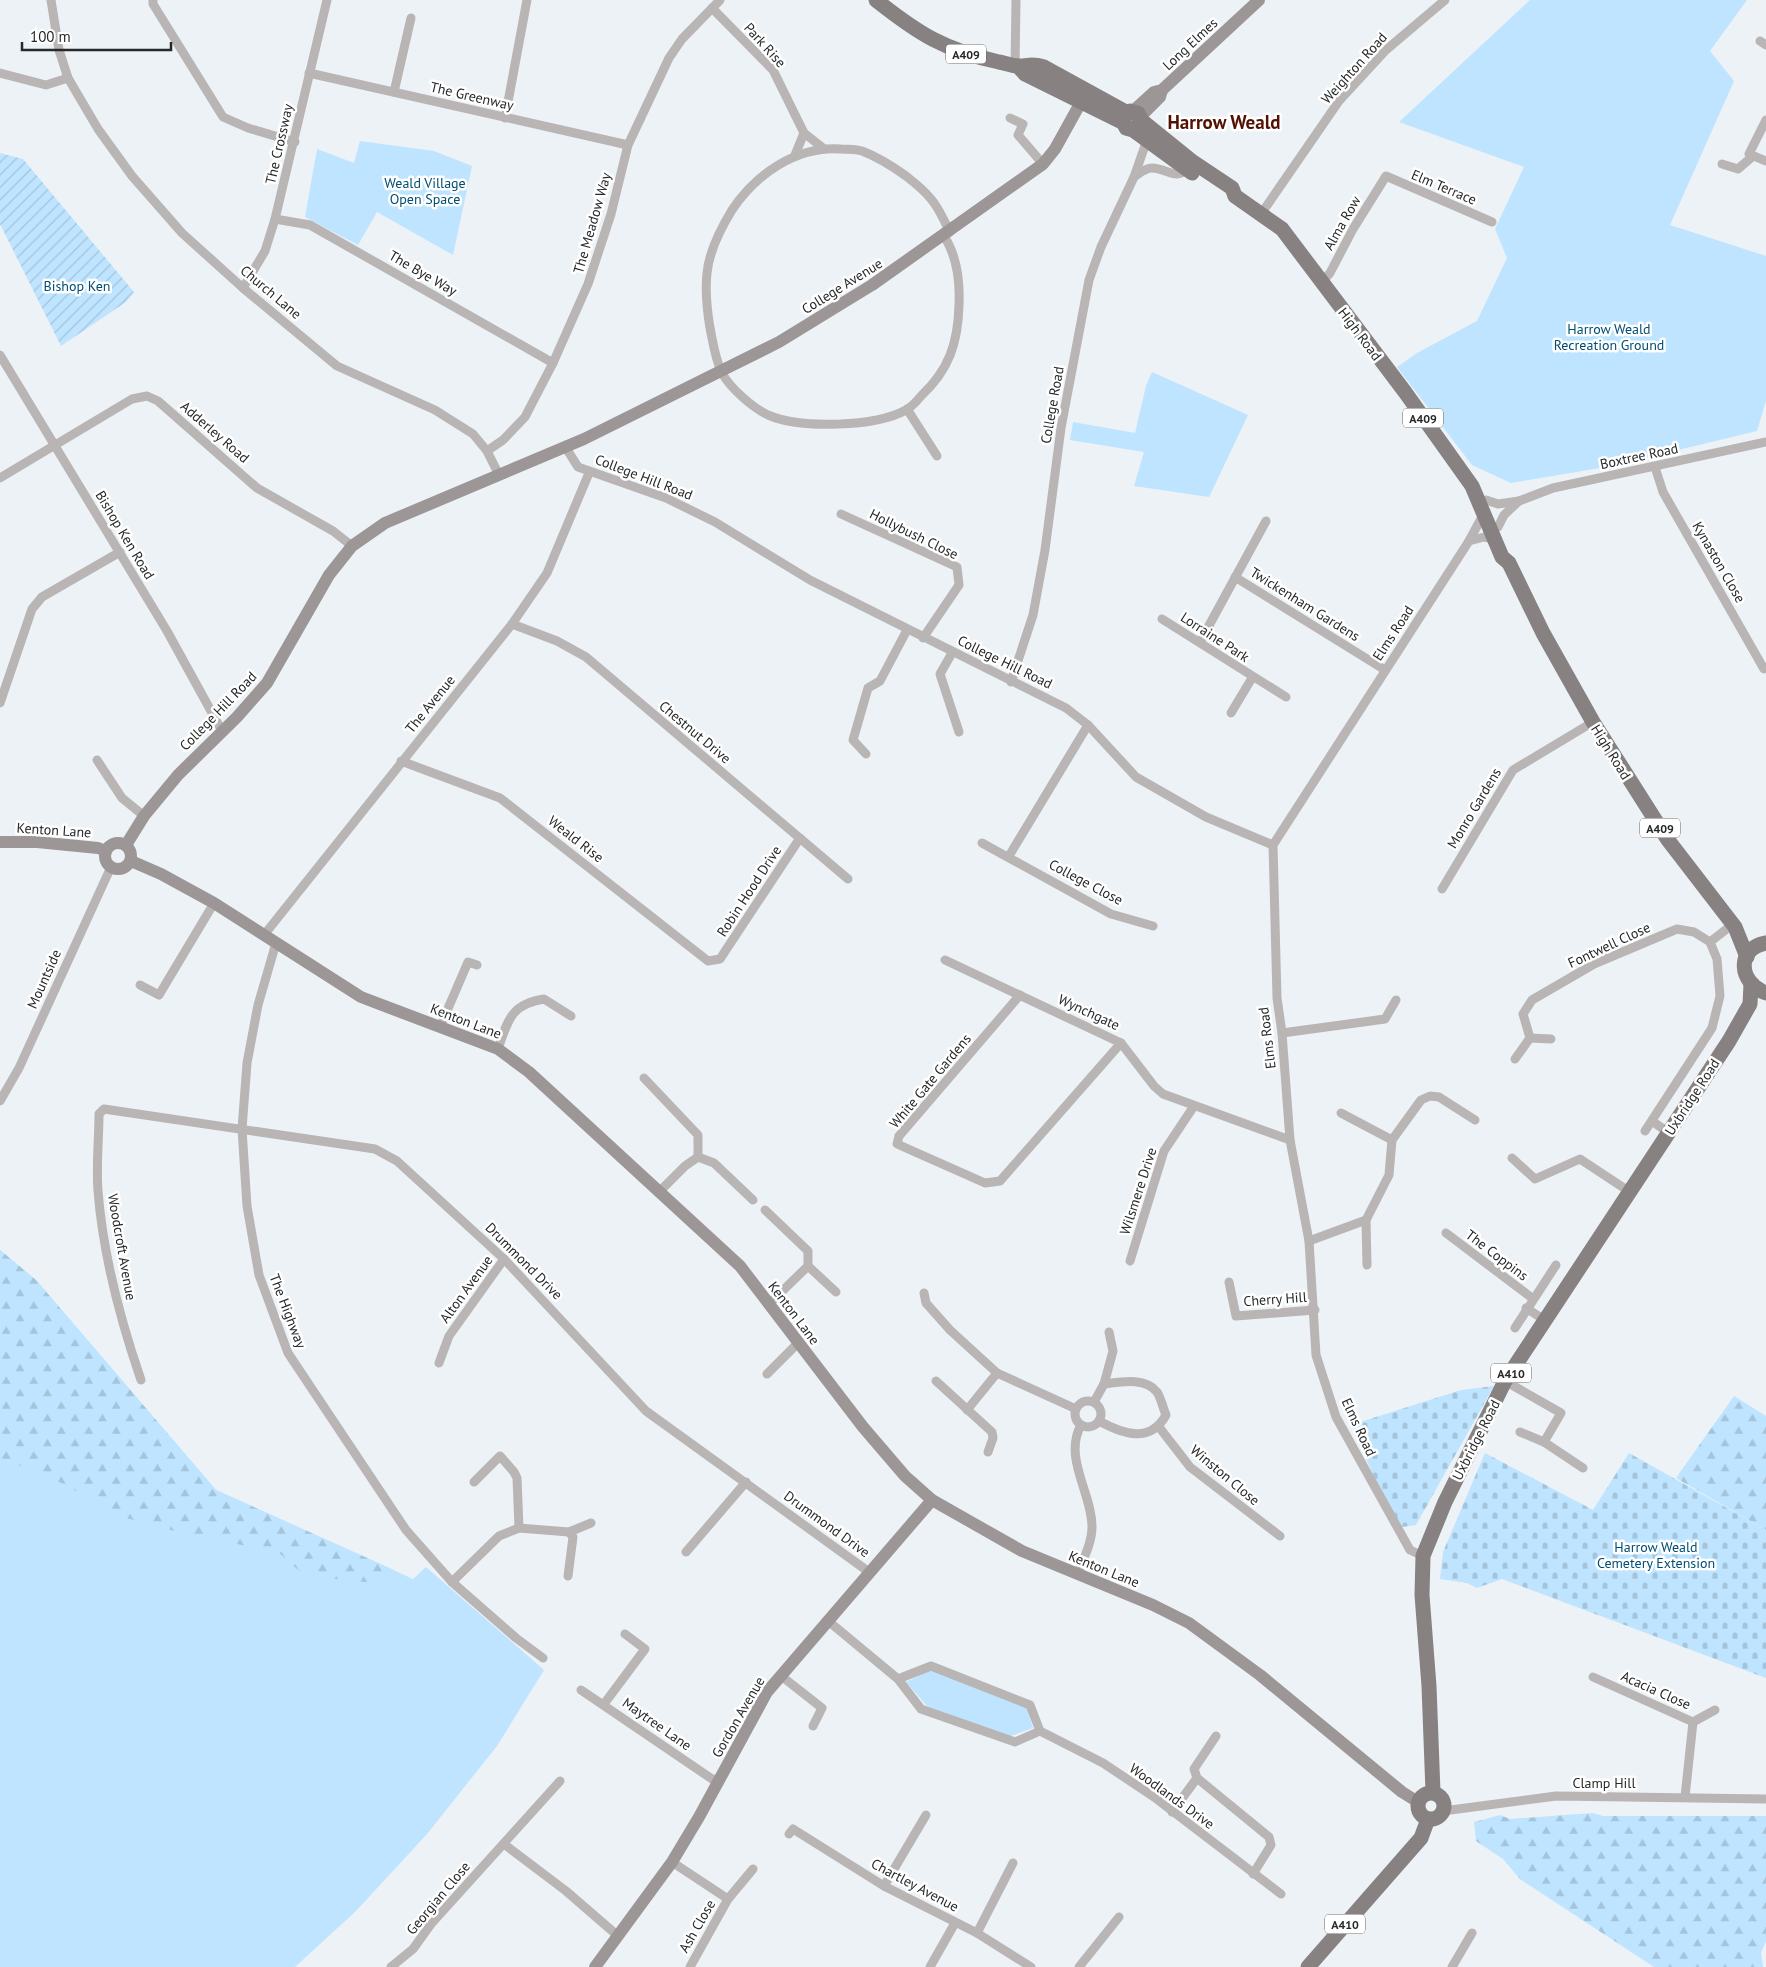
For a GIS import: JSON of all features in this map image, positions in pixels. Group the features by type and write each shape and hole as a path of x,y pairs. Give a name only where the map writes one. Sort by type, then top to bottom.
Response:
{"main road":[{"name":"High Road","path":"876,0 917,32 966,54 1016,66 1031,63 1044,67 1084,96 1132,119 1227,196 1235,196 1282,229 1472,486 1481,492 1496,533 1510,553 1510,563 1543,633 1593,722 1668,840 1734,926 1747,957 1745,974 1751,984"},
{"name":"High Road","path":"1132,119 1147,140 1190,166"},
{"name":"High Road","path":"1734,926 1764,944"},
{"path":"1747,957 1764,944"},
{"path":"1751,984 1756,989 1766,993"},
{"name":"Uxbridge Road","path":"1750,1004 1751,984"},
{"name":"Uxbridge Road","path":"1433,1792 1429,1686 1422,1604 1423,1556 1445,1502 1505,1381 1729,1041 1750,1004 1766,993"},
{"path":"1433,1792 1442,1797 1444,1802 1443,1811 1436,1818 1428,1819 1420,1813 1418,1802 1422,1796 1433,1792"},
{"name":"A410","path":"1308,1967 1421,1838 1428,1819"}],"street":[{"name":"Church Lane","path":"51,0 59,50 68,78 98,129 132,176 182,233 337,366 435,410 473,434 487,451 499,475"},
{"path":"153,0 153,4 223,117 248,128 295,142"},
{"path":"505,118 527,0"},
{"name":"The Meadow Way","path":"487,451 503,440 525,417 554,363 588,284 611,214 628,144 670,58 682,39 720,0"},
{"path":"1016,0 1016,66"},
{"name":"Long Elmes","path":"1132,119 1154,92 1162,90 1259,0"},
{"name":"Weighton Road","path":"1261,214 1339,101 1386,50 1445,0"},
{"name":"The Crossway","path":"244,288 265,251 276,219 295,142 324,1"},
{"name":"Park Rise","path":"712,8 773,70 804,132 823,148"},
{"path":"394,92 411,18"},
{"path":"0,73 46,85 68,78"},
{"name":"The Greenway","path":"309,73 628,144"},
{"name":"College Avenue","path":"566,448 722,373 872,286 1043,164 1055,149 1084,96"},
{"path":"1010,118 1023,124 1018,135 1043,164"},
{"path":"1766,120 1749,154 1766,160"},
{"path":"796,155 804,132"},
{"name":"College Road","path":"1011,682 1033,615 1045,550 1061,428 1089,280 1100,247 1134,178 1147,140"},
{"path":"823,148 860,150 888,163 922,189 933,201 953,251 960,291 958,327 950,359 933,385 907,409 888,417 842,424 802,423 768,415 738,393 722,373 716,355 707,308 707,271 714,247 726,220 744,193 770,171 796,155 823,148"},
{"path":"1722,164 1738,169 1753,156"},
{"path":"1134,178 1145,169 1153,168 1174,176 1190,166"},
{"name":"Elm Terrace","path":"1386,176 1492,222"},
{"name":"Alma Row","path":"1322,282 1330,273 1353,229 1386,176"},
{"name":"The Bye Way","path":"276,219 310,225 554,363"},
{"name":"Bishop Ken Road","path":"0,354 168,631 222,732"},
{"name":"Adderley Road","path":"54,445 132,399 147,396 158,401 257,488 333,531 352,546"},
{"path":"907,409 937,456"},
{"name":"Boxtree Road","path":"1485,507 1519,501 1553,488 1766,442"},
{"path":"0,478 54,445"},
{"name":"College Hill Road","path":"126,845 144,816 178,774 222,732 267,683 329,575 352,546 385,523 566,448 578,467 589,473 674,502 715,522 810,580 952,653 1066,708 1088,725 1136,777 1206,817 1273,845"},
{"name":"Kynaston Close","path":"1655,467 1663,492 1764,669"},
{"name":"The Avenue","path":"264,935 512,624 547,572 589,473"},
{"name":"Boxtree Road","path":"1496,533 1504,515 1519,501"},
{"name":"Elms Road","path":"1423,1556 1410,1550 1336,1417 1316,1354 1315,1310 1308,1241 1290,1140 1282,1033 1276,998 1273,845 1469,541 1485,507"},
{"name":"Hollybush Close","path":"841,514 957,568 959,586 923,638"},
{"name":"Twickenham Gardens","path":"1200,642 1266,521"},
{"path":"1469,541 1496,533"},
{"path":"0,703 32,609 42,597 120,552"},
{"name":"Twickenham Gardens","path":"1235,577 1385,670"},
{"name":"Lorraine Park","path":"1162,619 1200,642 1252,678 1286,697"},
{"name":"Chestnut Drive","path":"512,624 557,640 586,657 848,879"},
{"path":"866,754 853,740 868,688 880,681 907,630"},
{"path":"952,653 940,674 959,732"},
{"name":"Lorraine Park","path":"1232,713 1252,678"},
{"name":"Monro Gardens","path":"1442,888 1513,770 1593,722"},
{"path":"1009,856 1088,725"},
{"path":"96,760 122,798 144,816"},
{"name":"Weald Rise","path":"401,761 500,798 708,961 720,959"},
{"name":"Robin Hood Drive","path":"720,959 800,838"},
{"name":"Kenton Lane","path":"0,842 36,842 98,848 106,851"},
{"name":"College Close","path":"982,843 1009,856 1111,914 1153,926"},
{"path":"115,844 126,845 132,854 131,861 122,869 111,867 106,860 106,851 115,844"},
{"name":"Kenton Lane","path":"131,861 161,874 214,903 361,997 498,1049 528,1072 740,1266 887,1456 932,1500 997,1539 1078,1575 1153,1605 1189,1623 1260,1675 1402,1792 1418,1802"},
{"name":"Mountside","path":"0,1101 19,1068 111,867"},
{"path":"140,985 159,995 214,903"},
{"path":"1645,1131 1712,1028 1720,996 1718,959 1710,942 1734,926"},
{"name":"Fontwell Close","path":"1530,1038 1524,1014 1532,1000 1594,964 1677,929 1694,932 1710,942"},
{"name":"The Highway","path":"276,944 258,1005 249,1053 242,1129 247,1206 258,1275 288,1353 406,1530 452,1582 516,1638 543,1658"},
{"name":"Wynchgate","path":"945,960 1121,1043 1154,1086 1163,1094 1290,1140"},
{"path":"440,1027 468,962 477,965"},
{"name":"White Gate Gardens","path":"1020,995 899,1136 898,1144 985,1183 1000,1180 1121,1043"},
{"path":"498,1049 513,1014 527,1001 544,998 571,1016"},
{"path":"1282,1033 1385,1019 1396,1000"},
{"path":"1515,1060 1530,1038 1551,1039"},
{"path":"644,1078 698,1136 698,1157"},
{"path":"1367,1265 1366,1220 1388,1175 1392,1140 1418,1103 1430,1096 1439,1097 1475,1120"},
{"name":"Wilsmere Drive","path":"1130,1261 1164,1151 1194,1106"},
{"name":"Drummond Drive","path":"99,1114 104,1109 375,1149 397,1161 504,1258 646,1411 869,1572"},
{"path":"1341,1113 1392,1140"},
{"name":"Woodcroft Avenue","path":"99,1114 98,1191 112,1283 141,1380"},
{"path":"1652,1121 1669,1133"},
{"path":"659,1192 685,1166 698,1157"},
{"path":"698,1157 714,1164 753,1200"},
{"path":"1512,1158 1535,1179 1580,1159 1630,1192"},
{"path":"765,1210 808,1251 808,1266 769,1304"},
{"path":"1308,1241 1366,1220"},
{"name":"The Coppins","path":"1446,1233 1532,1298"},
{"name":"Alton Avenue","path":"439,1363 449,1336 504,1258"},
{"name":"The Coppins","path":"1515,1328 1532,1298 1556,1265"},
{"path":"808,1266 836,1292"},
{"name":"Cherry Hill","path":"1229,1282 1236,1316 1315,1310"},
{"path":"924,1293 926,1303 950,1330 997,1373 1076,1409"},
{"path":"1526,1308 1546,1321"},
{"path":"1094,1402 1104,1384 1113,1351 1109,1332"},
{"path":"767,1374 798,1343"},
{"path":"967,1410 997,1373"},
{"path":"936,1381 992,1432 993,1438 988,1452"},
{"path":"1099,1421 1127,1434 1147,1433 1159,1427 1166,1415 1157,1392 1145,1384 1126,1381 1104,1384"},
{"path":"1505,1381 1561,1413 1544,1442"},
{"path":"1086,1401 1094,1402 1102,1412 1099,1421 1089,1427 1081,1425 1076,1418 1076,1409 1086,1401"},
{"path":"1078,1575 1092,1527 1076,1463 1077,1440 1081,1425"},
{"name":"Winston Close","path":"1159,1427 1190,1467 1280,1536"},
{"path":"1520,1432 1544,1442 1583,1468"},
{"path":"474,1482 500,1456 517,1478 519,1528"},
{"path":"686,1552 746,1482"},
{"name":"Gordon Avenue","path":"595,1967 672,1862 720,1780 767,1692 932,1500"},
{"path":"452,1582 499,1536 519,1528 569,1532 591,1523"},
{"path":"568,1576 573,1537 569,1532"},
{"path":"827,1620 898,1679 921,1709 1015,1742 1040,1731 1030,1705 931,1666 898,1679"},
{"path":"604,1704 645,1648 626,1634"},
{"path":"780,1675 822,1708 813,1726"},
{"name":"Acacia Close","path":"1593,1677 1693,1722 1685,1797"},
{"name":"Maytree Lane","path":"581,1690 712,1779 720,1780"},
{"path":"1693,1722 1715,1710"},
{"name":"Woodlands Drive","path":"1040,1731 1103,1763 1281,1894"},
{"path":"1216,1736 1194,1769 1197,1778 1270,1837 1271,1845 1253,1874"},
{"path":"1172,1812 1197,1778"},
{"name":"Georgian Close","path":"390,1967 413,1949 431,1924 560,1781"},
{"name":"Clamp Hill","path":"1443,1811 1556,1796 1766,1799"},
{"path":"884,1886 926,1815"},
{"name":"Chartley Avenue","path":"789,1834 793,1829 884,1886 977,1933 1031,1967"},
{"path":"504,1844 566,1891 618,1936"},
{"name":"Ash Close","path":"672,1862 728,1899"},
{"path":"977,1933 1013,1863"},
{"name":"Ash Close","path":"690,1967 728,1899 753,1869"},
{"path":"1079,1967 1119,1917"},
{"path":"930,1967 956,1922"},
{"path":"1452,1967 1472,1933"}],"green space":[{"name":"Harrow Weald Recreation Ground","path":"1530,0 1747,0 1710,51 1734,81 1670,225 1766,256 1766,401 1757,431 1612,466 1511,483 1472,465 1397,367 1417,353 1477,321 1507,258 1495,229 1524,167 1399,122"},
{"name":"Weald Village Open Space","path":"360,141 434,151 472,166 453,255 377,212 358,245 305,217 317,149 354,163"},
{"name":"Bishop Ken","path":"0,153 23,159 134,292 126,302 61,346 0,224"},
{"path":"1152,372 1248,415 1209,497 1134,486 1144,452 1070,440 1073,422 1135,433 1146,386"},
{"path":"0,1250 36,1280 216,1490 413,1579 426,1567 544,1670 497,1746 427,1834 356,1911 295,1967 0,1967"},
{"path":"0,1250 36,1280 216,1490 394,1570 376,1583 305,1576 278,1552 186,1534 115,1515 64,1484 9,1461 0,1462"},
{"path":"1494,1386 1416,1525 1402,1527 1387,1504 1353,1431 1354,1424 1461,1390"},
{"path":"1734,1396 1766,1416 1766,1530 1676,1478"},
{"name":"Harrow Weald Cemetery Extension","path":"1485,1453 1593,1510 1629,1453 1766,1530 1766,1678 1502,1579 1477,1588 1467,1583 1440,1579 1443,1552"},
{"path":"931,1670 1027,1708 1033,1728 1008,1737 927,1706 906,1682"},
{"path":"1593,1813 1603,1816 1766,1816 1766,1941 1761,1953 1763,1967 1654,1967 1520,1879 1503,1859 1476,1841 1474,1822 1500,1815 1510,1819"}],"district":[{"name":"Harrow Weald","path":"1224,122"}]}
